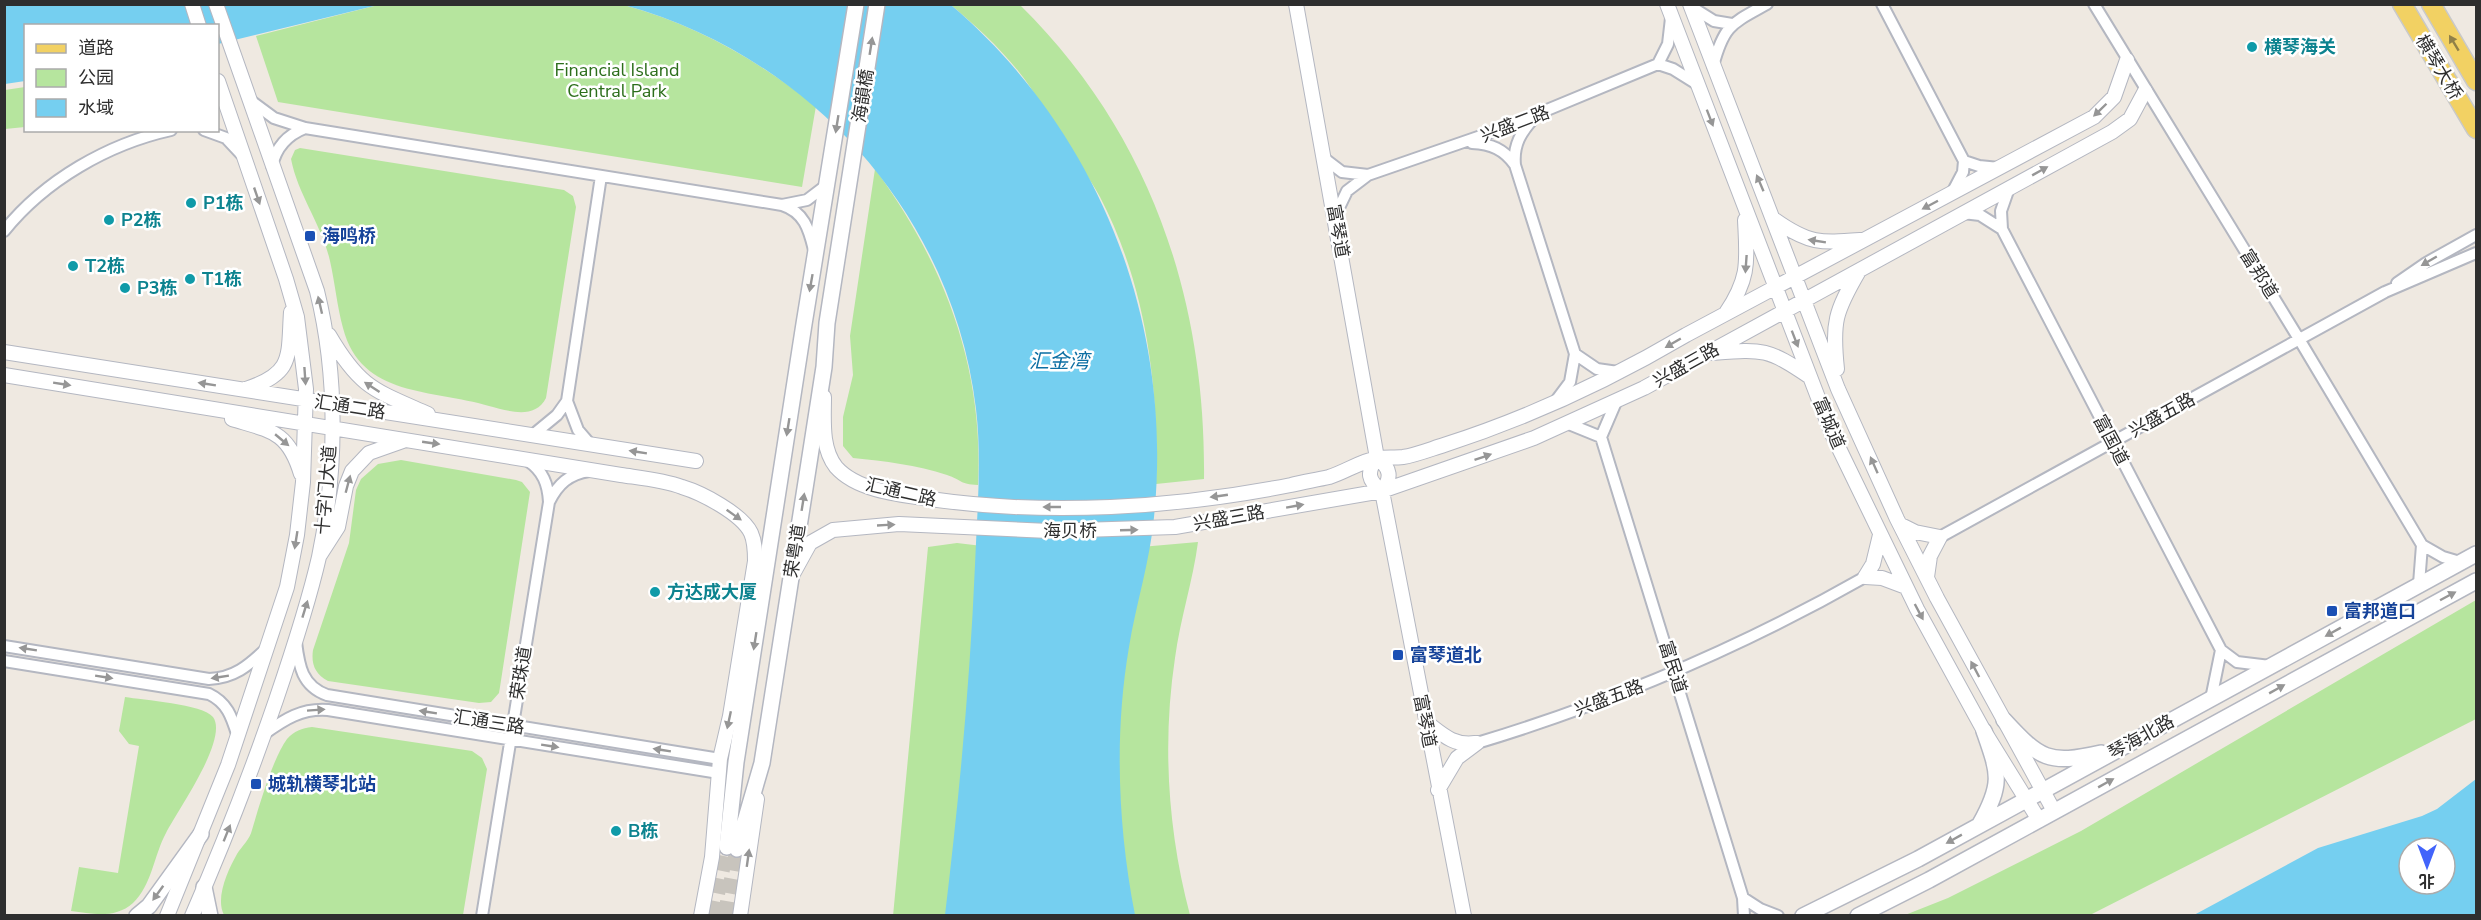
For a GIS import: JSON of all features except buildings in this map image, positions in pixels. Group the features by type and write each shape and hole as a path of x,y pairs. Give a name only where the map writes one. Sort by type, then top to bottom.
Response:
{"main road":[{"name":"海韻橋","path":"828,184 856,4"},
{"name":"海韻橋","path":"848,187 877,4"},
{"name":"横琴大桥","path":"2402,4 2476,129"},
{"name":"横琴大桥","path":"2431,4 2476,81"},
{"name":"荣粤道","path":"828,184 736,762 732,848 762,763 824,367 827,323 848,187"},
{"name":"琴海北路","path":"1803,915 1897,870 2476,554"},
{"name":"琴海北路","path":"1858,915 2039,820 2476,581"},
{"path":"2004,720 2034,750 2052,758 2074,759 2118,749"},
{"path":"1979,826 1995,795 1997,780 1996,764 1984,731"},
{"path":"138,915 149,906 201,834"},
{"path":"204,887 210,915"}],"street":[{"path":"192,4 198,24"},
{"name":"十字门大道","path":"192,915 264,734 319,556 328,493 332,405 325,328 310,271 216,4"},
{"name":"富琴道","path":"1296,4 1377,458 1371,466 1370,481 1382,491 1464,915"},
{"path":"1713,67 1719,45 1732,24 1767,4"},
{"path":"1882,4 1964,161 1963,172 1952,193"},
{"name":"富邦道","path":"2094,4 2422,545"},
{"path":"1690,5 1714,21 1732,24"},
{"name":"富城道","path":"1690,5 1839,389 1900,525 2054,811"},
{"path":"1669,10 1668,44 1658,64 1673,69 1697,84"},
{"name":"富城道","path":"1669,10 1832,434 1906,587 1984,731 2039,820"},
{"name":"兴盛三路","path":"1174,502 1291,485 1329,476 1377,458 1405,456 1443,445 1553,404 1623,372 2094,117 2114,97 2127,60"},
{"name":"兴盛二路","path":"1335,216 1347,191 1368,175 1536,116 1658,64"},
{"name":"十字门大道","path":"167,915 238,737 268,647 293,561 303,482 306,401 303,351 292,298 219,90"},
{"name":"兴盛三路","path":"1175,527 1382,491 1498,452 1569,424 1616,402 1805,302 2112,132 2130,119 2145,91"},
{"path":"247,96 267,114 305,128 782,205 794,210 803,219 809,231 815,256"},
{"path":"1515,165 1517,142 1524,129 1536,116"},
{"path":"272,167 280,145 291,135 305,128"},
{"path":"4,231 28,205 76,169 131,142 164,132"},
{"path":"209,132 225,138 244,158"},
{"path":"1467,142 1494,146 1510,157 1515,165 1575,354 1570,382 1553,404"},
{"name":"兴盛二路","path":"1324,159 1342,172 1368,175"},
{"path":"1964,161 1979,166 1999,168"},
{"path":"534,434 557,415 567,401 601,176"},
{"path":"782,205 807,200 828,184"},
{"path":"2002,230 2001,211 2009,188"},
{"path":"1725,315 1740,291 1746,272 1745,209"},
{"path":"1963,213 1980,215 2002,230"},
{"path":"1774,220 1810,240 1827,242 1866,239"},
{"name":"富国道","path":"2002,230 2221,650"},
{"path":"2385,292 2426,263 2476,235"},
{"path":"2385,292 2476,254"},
{"path":"1839,389 1833,337 1835,317 1842,299 1859,271"},
{"name":"兴盛五路","path":"1940,537 2385,292"},
{"path":"241,390 273,378 283,367 288,353 292,298"},
{"path":"325,328 344,361 364,382 380,393 444,421"},
{"path":"1707,353 1751,350 1767,352 1782,358 1810,377"},
{"name":"汇通二路","path":"4,352 696,461"},
{"path":"1575,354 1597,369 1623,372"},
{"name":"汇通二路","path":"824,367 826,446 837,467 848,477 898,495 966,504"},
{"name":"汇通二路","path":"4,375 604,472 682,487"},
{"path":"567,401 578,430 590,444"},
{"path":"1569,424 1585,428 1601,437 1616,402"},
{"path":"188,405 269,431 280,437 293,451 303,482"},
{"name":"富民道","path":"1601,437 1676,673 1743,898 1744,915"},
{"path":"319,556 338,527 348,478 357,464 376,450 408,440"},
{"path":"525,459 536,466 544,477 549,502"},
{"path":"549,502 557,487 570,476 586,471 604,472"},
{"name":"荣粤道","path":"682,487 741,519 750,532 755,546 755,561 730,716 720,759 712,857 701,915"},
{"name":"荣珠道","path":"482,915 549,502"},
{"name":"海贝桥","path":"966,504 1070,507 1174,502"},
{"name":"汇通二路","path":"791,580 798,562 810,543 833,530 899,524 966,529"},
{"path":"1900,525 1916,532 1940,537 1930,556 1927,577"},
{"name":"海贝桥","path":"966,529 1070,531 1175,527"},
{"path":"1880,535 1873,564 1865,577 1882,578 1906,587"},
{"path":"2419,584 2422,545 2436,554 2460,562"},
{"name":"兴盛五路","path":"1477,743 1588,707 1676,673 1791,618 1865,577"},
{"name":"汇通三路","path":"295,639 301,672 310,685 320,693 720,759"},
{"path":"4,646 209,679 225,677 241,671 268,647"},
{"path":"2211,699 2221,650 2237,662 2270,666"},
{"path":"4,661 209,694 220,700 228,709 238,737"},
{"name":"汇通三路","path":"264,734 295,714 319,709 718,773"},
{"path":"1426,722 1450,741 1463,744 1477,743"},
{"path":"1438,790 1457,758 1477,743"},
{"name":"荣粤道","path":"740,915 762,763"},
{"path":"1743,898 1760,909 1778,915"}],"green space":[{"name":"Financial Island Central Park","path":"378,5 624,5 676,23 749,59 816,106 802,187 278,102 256,36"},
{"path":"951,5 1020,5 1065,55 1104,108 1136,164 1162,222 1181,283 1194,347 1202,412 1204,479 1156,484 1152,373 1139,301 1116,231 1100,197 1035,94 995,45"},
{"path":"24,87 24,127 5,129 5,90"},
{"path":"300,148 564,190 573,196 576,207 546,398 541,405 528,412 504,410 402,387 382,379 366,367 352,351 343,328 332,269 322,235 294,172 291,159 295,150"},
{"path":"875,169 921,241 955,318 974,399 978,441 978,485 964,483 947,475 924,469 853,458 843,446 843,417 853,375 850,336"},
{"path":"401,460 516,480 522,482 530,492 499,693 491,702 479,703 328,681 315,668 313,650 349,543 356,490 361,479 378,464"},
{"path":"1198,542 1177,643 1171,690 1168,755 1172,820 1190,915 893,916 928,547 957,543 1024,551 1118,549"},
{"path":"2476,600 2476,719 2090,915 1905,915 1948,898 2081,831"},
{"path":"125,697 185,706 207,713 213,717 216,727 214,741 200,775 166,833 149,879 139,896 126,908 111,913 71,911 79,867 118,873 139,746 129,744 119,731"},
{"path":"312,727 472,751 482,758 487,769 463,915 224,915 221,901 224,884 233,861 251,833 267,783 282,747 287,739 298,730"}],"water":[{"path":"4,5 378,5 219,44 219,24 24,24 24,81 5,84"},
{"name":"汇金湾","path":"624,5 951,5 1003,55 1048,111 1086,171 1116,236 1138,303 1152,373 1157,444 1152,533 1129,647 1121,714 1122,815 1135,915 945,915 967,697 978,487 979,448 976,409 962,338 937,271 904,209 861,153 811,104 754,62 692,29"},
{"path":"2476,779 2476,915 2194,915 2318,848 2422,816 2437,809"}],"tunnel":[{"path":"713,916 727,847"},
{"path":"725,916 737,849"}],"place":[{"name":"横琴海关","path":"2252,47"},
{"name":"P1栋","path":"191,203"},
{"name":"P2栋","path":"109,220"},
{"name":"海鸣桥","path":"310,236"},
{"name":"T2栋","path":"73,266"},
{"name":"T1栋","path":"190,279"},
{"name":"P3栋","path":"125,288"},
{"name":"方达成大厦","path":"655,592"},
{"name":"富邦道口","path":"2332,611"},
{"name":"富琴道北","path":"1398,655"},
{"name":"城轨横琴北站","path":"256,784"},
{"name":"B栋","path":"616,831"}]}
